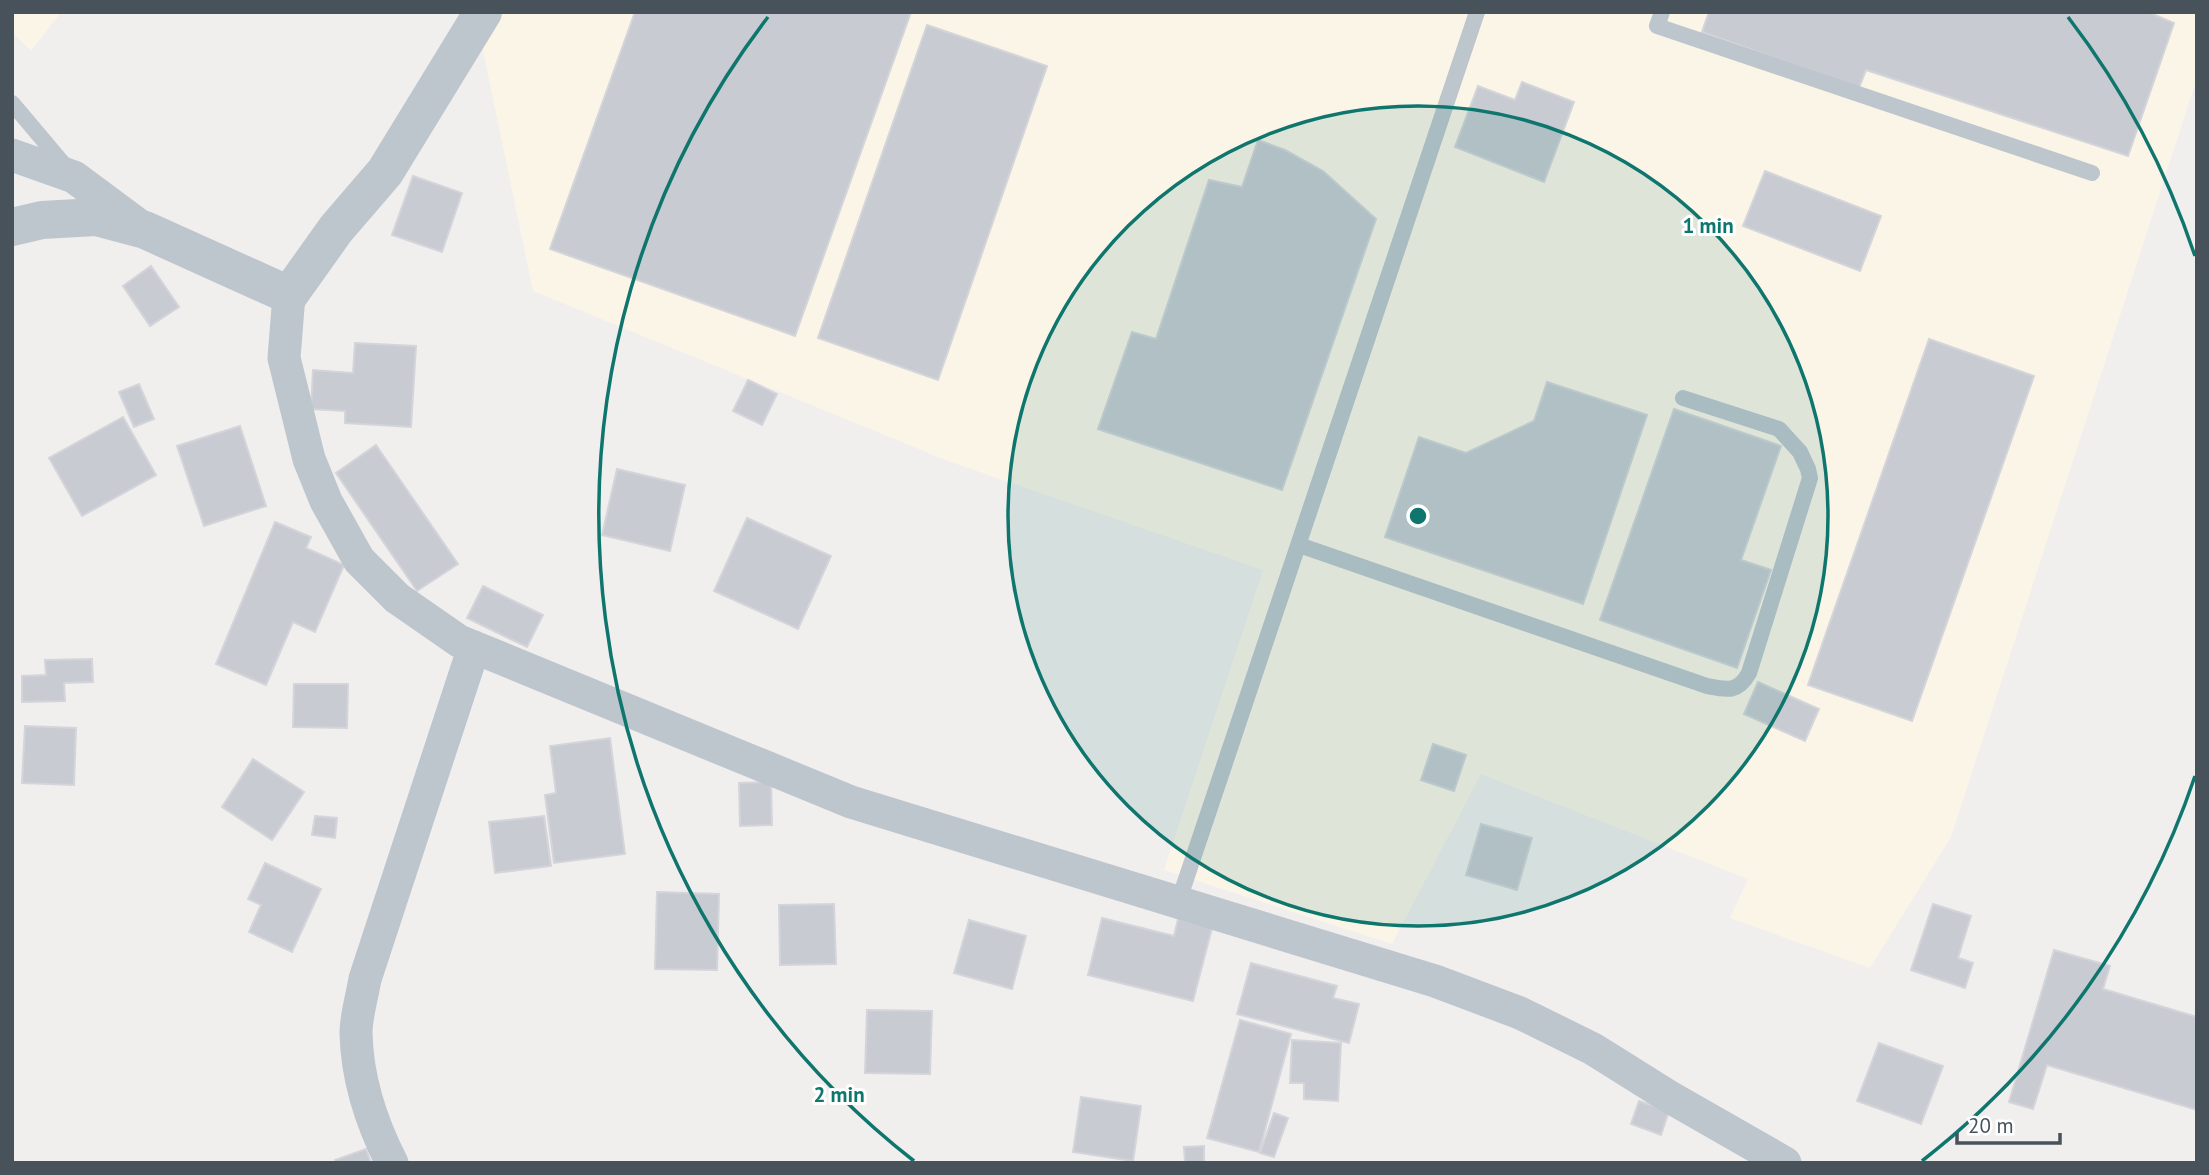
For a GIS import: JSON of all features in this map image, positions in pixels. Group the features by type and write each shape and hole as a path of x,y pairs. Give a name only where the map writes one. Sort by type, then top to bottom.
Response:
{"street":[{"path":"483,12 385,172 336,229 289,295 284,358 309,459 326,501 359,560 397,598 459,641 851,802 1435,981 1520,1013 1593,1049 1668,1096 1785,1163"},
{"path":"12,155 74,177 145,230"},
{"path":"12,227 42,220 96,217 145,230 289,295"},
{"path":"392,1163 373,1127 362,1081 356,1032 365,979 474,647"}],"lane":[{"path":"1178,903 1477,12"},
{"path":"1662,12 1657,26 2092,173"},
{"path":"12,103 74,177"},
{"path":"1299,545 1707,686 1735,688 1743,684 1749,673 1810,478 1800,452 1779,429 1683,398"}],"shaded area":[{"path":"12,12 61,12 31,51 12,32"},
{"path":"475,12 2197,12 2197,78 1951,837 1870,968 1730,918 1748,879 1481,774 1392,944 1164,870 1263,570 948,461 533,291"}],"building":[{"path":"635,12 911,12 795,336 550,249"},
{"path":"1709,12 2148,12 2174,23 2128,156 1866,70 1859,88 1702,32"},
{"path":"927,25 1047,66 938,380 818,338"},
{"path":"1522,82 1574,102 1544,182 1455,147 1478,86 1515,100"},
{"path":"1258,140 1285,150 1323,171 1376,219 1282,490 1098,429 1132,332 1156,339 1209,180 1242,187"},
{"path":"1765,171 1881,216 1860,271 1743,226"},
{"path":"413,176 462,193 442,252 392,235"},
{"path":"151,266 179,307 150,326 123,286"},
{"path":"1929,339 2034,376 1912,721 1808,685"},
{"path":"355,343 416,346 411,427 345,423 345,411 311,409 313,370 353,373"},
{"path":"748,380 777,394 762,425 733,411"},
{"path":"1547,382 1647,415 1583,604 1385,537 1419,437 1466,453 1534,421"},
{"path":"139,384 154,419 134,427 119,392"},
{"path":"1674,409 1781,446 1741,560 1771,570 1737,668 1600,620"},
{"path":"123,417 156,475 82,516 49,458"},
{"path":"240,426 266,506 204,526 177,446"},
{"path":"376,445 458,564 417,591 336,473"},
{"path":"617,469 685,485 670,551 602,535"},
{"path":"747,518 831,556 798,629 714,591"},
{"path":"275,522 311,537 306,548 344,565 315,632 293,622 266,685 216,664"},
{"path":"483,586 543,615 527,647 467,618"},
{"path":"92,659 93,682 64,683 65,701 22,702 22,676 46,675 45,660"},
{"path":"1758,682 1819,709 1805,741 1744,714"},
{"path":"294,684 348,684 347,728 293,727"},
{"path":"25,726 76,728 74,785 22,783"},
{"path":"610,738 625,854 554,863 545,795 556,793 550,746"},
{"path":"1433,744 1466,755 1454,791 1421,780"},
{"path":"253,759 304,792 272,840 222,807"},
{"path":"771,782 772,825 740,826 739,783"},
{"path":"315,816 337,818 335,838 312,835"},
{"path":"544,816 551,866 495,873 489,822"},
{"path":"1481,824 1532,838 1517,890 1466,875"},
{"path":"265,863 321,889 292,952 249,932 261,905 248,899"},
{"path":"657,892 719,894 717,970 655,969"},
{"path":"834,904 836,964 780,965 779,905"},
{"path":"1933,904 1971,916 1958,958 1973,963 1965,988 1911,970"},
{"path":"1102,918 1174,936 1178,919 1212,928 1193,1001 1088,975"},
{"path":"969,920 1026,936 1012,989 954,973"},
{"path":"2054,950 2110,966 2103,989 2197,1017 2197,1110 2047,1065 2033,1109 2009,1102"},
{"path":"1251,963 1337,986 1333,998 1359,1004 1349,1043 1237,1014"},
{"path":"867,1010 932,1011 930,1074 865,1073"},
{"path":"1240,1020 1291,1034 1259,1152 1207,1138"},
{"path":"1292,1040 1341,1043 1338,1101 1304,1099 1304,1083 1290,1083"},
{"path":"1879,1043 1943,1066 1921,1124 1857,1101"},
{"path":"1081,1097 1141,1106 1133,1161 1073,1152"},
{"path":"1639,1101 1669,1111 1661,1135 1631,1124"},
{"path":"1274,1113 1288,1118 1274,1157 1260,1153"},
{"path":"1204,1146 1204,1163 1185,1163 1184,1147"},
{"path":"366,1149 371,1163 336,1163 335,1160"}]}
